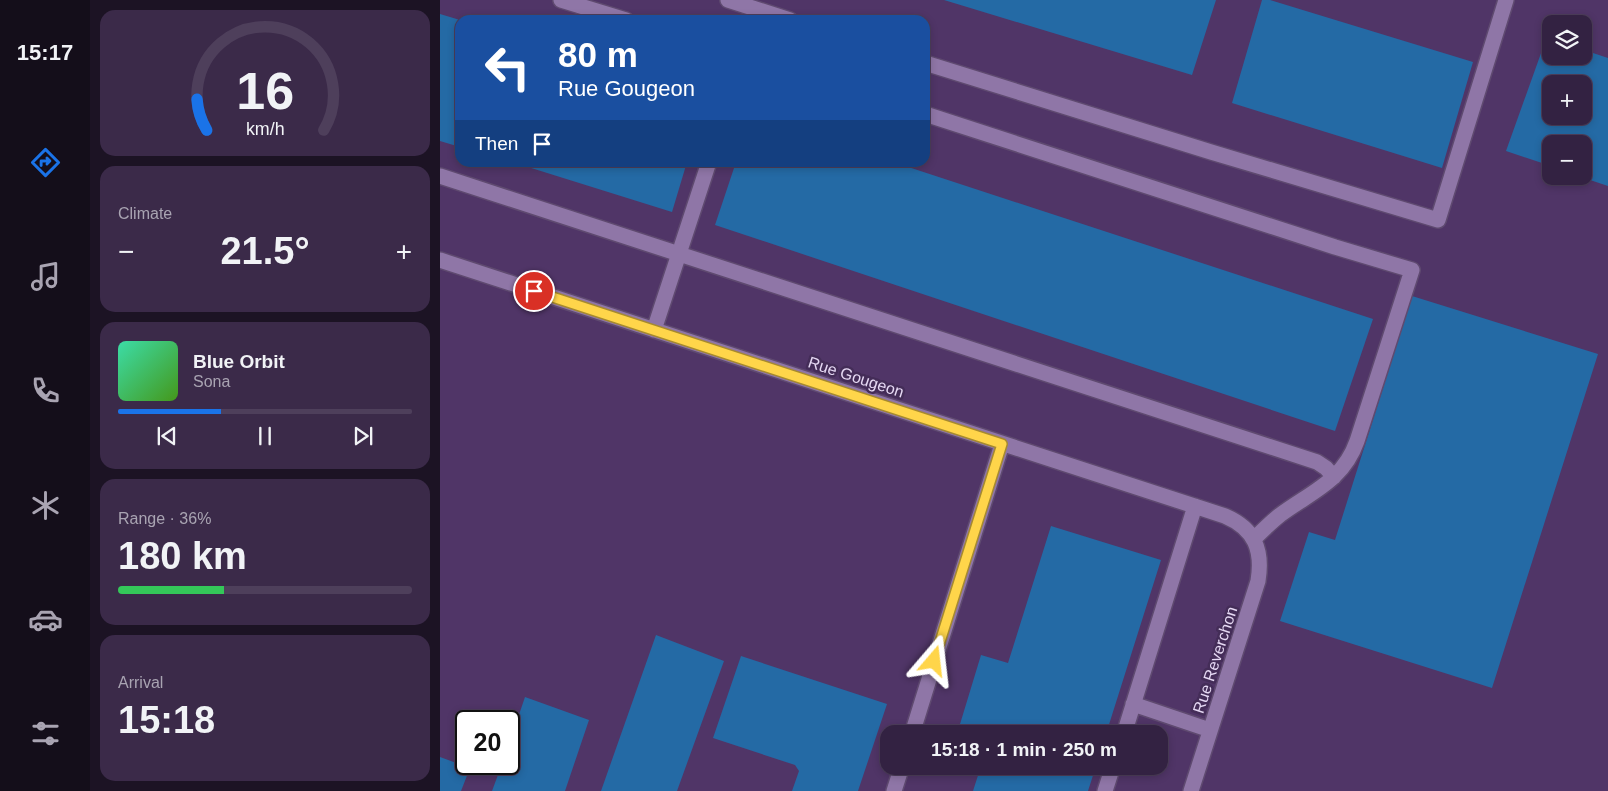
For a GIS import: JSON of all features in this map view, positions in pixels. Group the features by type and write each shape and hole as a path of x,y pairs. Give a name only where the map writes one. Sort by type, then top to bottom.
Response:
{"street":[{"path":"562,0 610,15"},
{"path":"728,0 774,15"},
{"path":"930,65 1438,220 1506,0"},
{"path":"930,116 1325,244 1412,270 1354,452 1348,462 1334,477 1279,516 1254,539"},
{"path":"654,330 707,167"},
{"path":"440,176 1317,462 1334,477"},
{"name":"Rue Gougeon","path":"440,260 1195,506 1234,520 1242,525 1254,539"},
{"path":"915,725 1002,444"},
{"path":"1127,725 1195,506"},
{"name":"Rue Reverchon","path":"1191,791 1258,582 1260,558 1254,539"},
{"path":"1133,704 1210,730"},
{"path":"894,791 899,775"},
{"path":"1105,791 1110,775"}],"shaded area":[{"path":"440,0 1608,0 1608,791 440,791"}],"building":[{"path":"944,0 1216,0 1192,75"},
{"path":"1262,0 1270,0 1473,62 1442,168 1232,103"},
{"path":"440,14 455,18 455,146 440,141"},
{"path":"1542,50 1542,65 1592,65 1592,53 1608,58 1608,186 1592,181 1592,135 1542,135 1542,163 1506,151"},
{"path":"528,167 686,167 672,212"},
{"path":"734,167 908,167 1373,319 1335,431 715,225"},
{"path":"1412,296 1598,354 1492,688 1280,621 1309,532 1335,540"},
{"path":"1051,526 1161,560 1109,725 960,725 981,655 1008,663"},
{"path":"656,635 724,661 677,791 601,791"},
{"path":"741,656 887,704 858,791 792,791 799,771 795,765 713,738"},
{"path":"525,697 589,720 565,791 492,791 498,775 520,775 520,712"},
{"path":"440,757 455,762 455,775 467,775 461,791 440,791"},
{"path":"978,775 1093,775 1088,791 973,791"}],"route":[{"path":"534,291 1002,444 934,661"}]}
